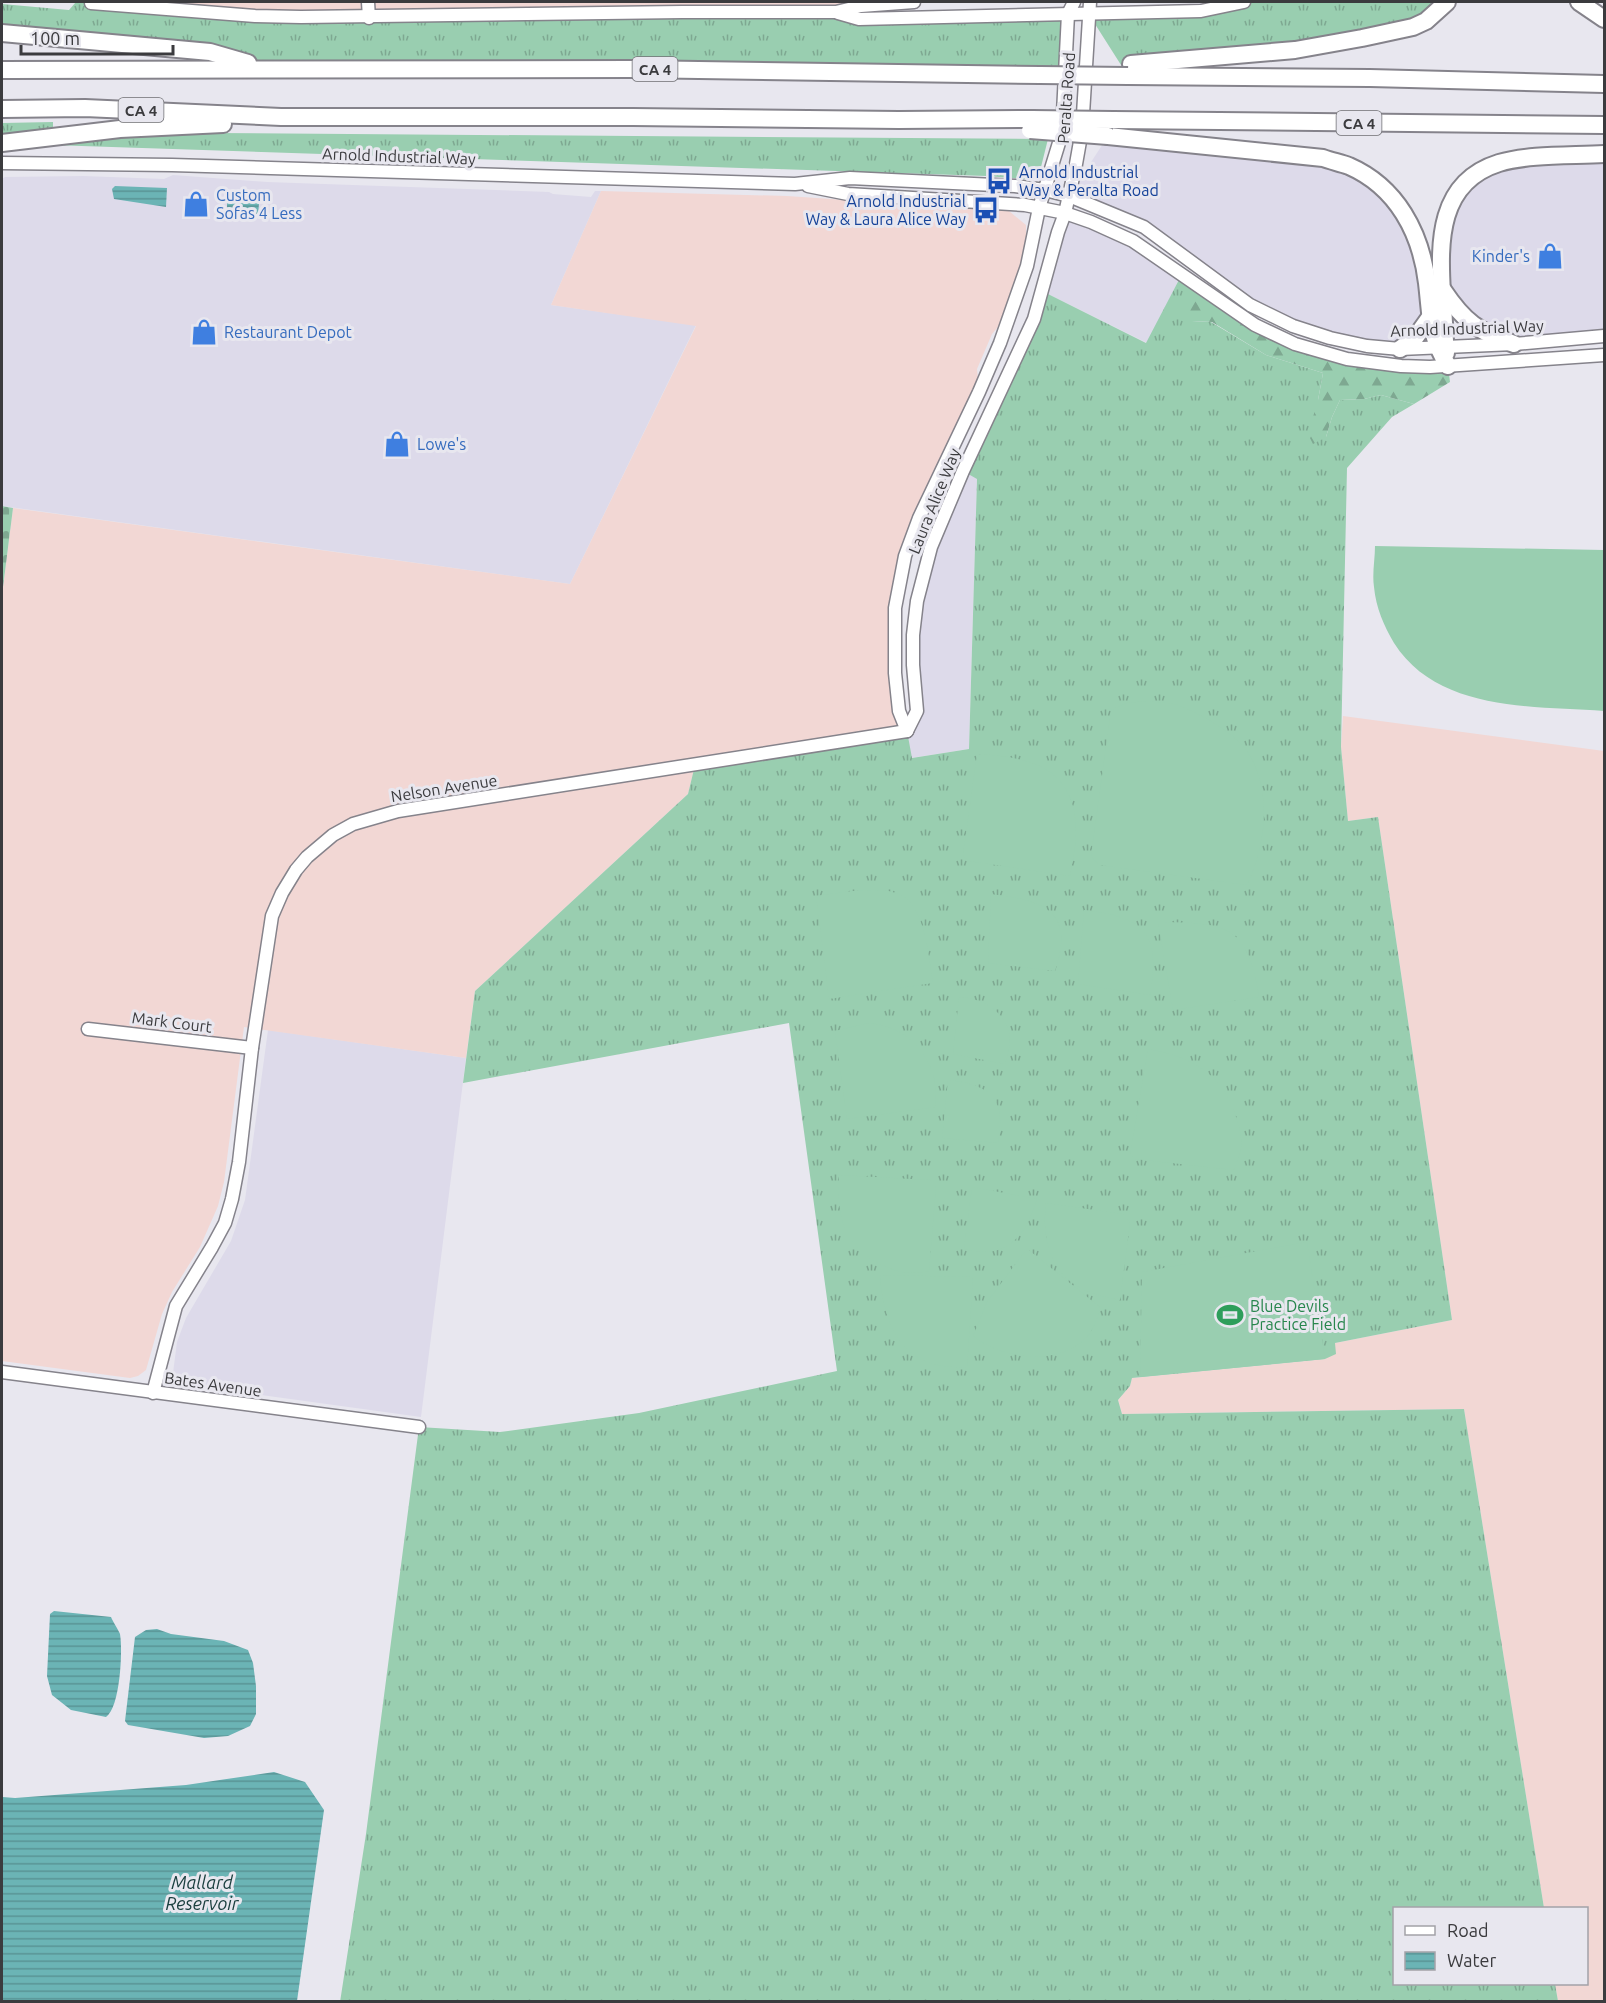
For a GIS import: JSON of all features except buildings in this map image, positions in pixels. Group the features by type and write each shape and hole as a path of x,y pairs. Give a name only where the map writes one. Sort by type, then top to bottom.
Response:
{"highway":[{"path":"1129,70 1295,50 1362,38 1413,27 1426,21 1447,2"},
{"path":"1579,2 1605,19"},
{"path":"2,33 210,52 269,69"},
{"name":"CA 4","path":"2,70 634,69 1045,75 1129,70 1605,84"},
{"name":"CA 4","path":"2,109 85,108 281,117 899,120 1111,128 1605,125"},
{"path":"2,142 158,126 241,124 281,117"},
{"path":"1111,128 1323,158 1350,166 1373,180 1396,201 1413,229 1422,252 1430,317 1448,366"},
{"path":"1441,347 1441,239 1446,215 1455,198 1478,173 1499,164 1521,159 1605,154"},
{"path":"1442,289 1466,320 1486,333 1514,344"},
{"path":"1400,349 1415,338 1430,317"}],"street":[{"path":"368,2 369,18"},
{"path":"91,3 255,16 369,18 682,12 836,12 861,6 914,2"},
{"name":"Peralta Road","path":"1045,190 1062,132 1068,14 1074,2"},
{"path":"836,12 859,19 1068,14 1089,7 1201,11 1244,2"},
{"name":"Peralta Road","path":"1069,196 1082,130 1089,7"},
{"name":"Arnold Industrial Way","path":"2,163 172,165 795,184 850,178 1015,186 1069,196 1144,227 1250,305 1293,326 1330,338 1367,346 1400,349 1514,344 1605,336"},
{"name":"Arnold Industrial Way","path":"795,184 848,194 1019,204 1065,213 1133,241 1255,325 1295,344 1347,359 1401,366 1448,366 1605,355"},
{"name":"Laura Alice Way","path":"907,731 899,711 895,674 895,608 905,556 919,518 980,392 1004,333 1027,266 1045,190"},
{"name":"Laura Alice Way","path":"907,731 917,711 913,635 917,601 928,556 963,471 1035,319 1069,196"},
{"name":"Nelson Avenue","path":"153,1393 176,1306 225,1223 232,1199 272,916 282,893 307,857 333,835 353,825 398,811 907,731"},
{"name":"Mark Court","path":"88,1029 252,1048"},
{"name":"Bates Avenue","path":"2,1372 419,1427"}],"shaded area":[{"path":"89,2 914,2 861,6 369,18"},
{"path":"1108,136 1349,166 1414,229 1430,317 1400,349 1367,346 1250,305 1144,227 1069,196"},
{"path":"1604,154 1604,336 1514,344 1466,320 1440,272 1455,198 1499,163"},
{"path":"173,175 267,182 549,192 591,197 595,191 601,191 551,305 696,325 570,584 2,506 2,179 5,177 83,176 164,179"},
{"path":"601,191 787,196 1009,211 1026,225 1026,242 1018,280 1003,321 992,334 977,369 979,392 919,518 895,629 907,731 695,765 688,794 475,991 466,1058 244,1027 224,1182 218,1206 200,1247 172,1292 162,1314 146,1370 130,1378 2,1361 2,595 13,508 570,584 696,326 551,305"},
{"path":"1065,213 1091,222 1182,274 1147,343 1042,291"},
{"path":"963,471 977,478 969,749 911,758 907,731 917,711 917,601"},
{"path":"1343,716 1604,751 1604,2001 1558,2001 1555,1985 1588,1985 1588,1907 1544,1907 1464,1409 1122,1414 1118,1400 1130,1386 1132,1378 1325,1359 1335,1343 1452,1320 1378,817 1348,821 1341,747"},
{"path":"268,1030 466,1058 421,1417 189,1385 179,1381 173,1373 177,1342 186,1318 231,1241 245,1200"}],"green space":[{"path":"76,2 198,12 682,12 859,19 1068,14 1065,71 269,69 210,52 2,33 2,4 69,10"},
{"path":"1244,2 1447,2 1426,21 1128,76 1088,13 1201,11"},
{"path":"53,122 53,131 2,149 2,123"},
{"path":"213,133 1048,139 1040,171 1026,179 51,145 131,137"},
{"path":"1182,274 1194,284 1192,321 1211,322 1266,355 1323,373 1318,400 1326,437 1340,400 1364,399 1381,395 1414,404 1392,417 1347,468 1341,747 1348,821 1378,817 1452,1320 1335,1343 1336,1354 1325,1359 1132,1378 1130,1386 1118,1400 1122,1414 1464,1409 1544,1907 1393,1907 1393,1985 1555,1985 1558,2001 340,2002 366,1834 419,1427 500,1432 639,1413 837,1371 789,1023 463,1083 475,991 688,794 695,765 907,731 912,758 969,749 977,479 963,471 1042,291 1146,343"},
{"path":"1194,284 1255,325 1347,359 1448,366 1450,382 1414,404 1381,395 1364,399 1340,400 1326,437 1313,444 1308,434 1323,373 1266,355 1212,322 1192,321 1181,306"},
{"path":"2,506 13,508 2,595"},
{"path":"1375,546 1604,550 1604,711 1547,708 1489,701 1461,694 1435,682 1413,666 1394,643 1384,623 1374,587"},
{"path":"1146,701 1174,704 1193,711 1224,730 1247,751 1261,783 1264,818 1259,853 1247,885 1099,865 1091,856 1111,710 1127,703"},
{"path":"977,754 1017,759 1034,764 1048,771 1060,781 1069,795 1074,813 1076,840 1070,876 968,861 963,855"},
{"path":"885,890 905,897 920,919 933,983 829,999 816,896 852,891"},
{"path":"991,894 1025,900 1050,912 1057,921 1061,934 1055,971 988,963"},
{"path":"1084,910 1121,917 1144,931 1150,942 1153,956 1150,995 1078,984"},
{"path":"1158,922 1202,924 1230,932 1240,941 1248,955 1259,997 1173,1010"},
{"path":"959,997 985,1004 1000,1015 1005,1022 1010,1040 1005,1064 953,1054"},
{"path":"868,1023 891,1028 910,1039 918,1047 925,1056 934,1078 936,1107 847,1119 835,1031"},
{"path":"1148,1049 1164,1052 1192,1063 1204,1070 1224,1091 1231,1104 1241,1137 1240,1151 1234,1170 1135,1159 1130,1154"},
{"path":"948,1080 976,1086 992,1097 1000,1115 998,1143 942,1138"},
{"path":"839,1175 930,1180 936,1187 929,1271 910,1273 893,1269 880,1264 857,1247 844,1227 841,1215"},
{"path":"972,1187 1037,1199 1027,1224 1012,1242 1003,1248 979,1252 964,1249"},
{"path":"1046,1203 1123,1214 1130,1223 1120,1300 1078,1287 1059,1269 1052,1257 1045,1231"},
{"name":"Blue Devils Practice Field","path":"1307,1242 1325,1359 1140,1377 1142,1272"},
{"path":"1025,1251 1030,1251 1101,1308 1087,1337 1075,1347 1046,1356 1030,1356 999,1350 973,1336 987,1302"},
{"path":"880,1275 973,1277 967,1368 926,1362 902,1344 895,1334 886,1311"}],"water":[{"path":"115,186 167,188 166,207 114,199 112,189"},
{"path":"229,191 260,194 258,214 227,212"},
{"path":"54,1611 111,1617 120,1634 121,1653 115,1703 106,1717 71,1710 52,1695 47,1676 50,1614"},
{"path":"157,1629 171,1634 224,1641 248,1650 253,1663 256,1686 256,1714 250,1726 228,1736 204,1738 128,1725 125,1721 135,1637 146,1630"},
{"name":"Mallard Reservoir","path":"274,1772 305,1782 324,1810 297,2001 2,2001 2,1797 15,1798 186,1785"}],"place":[{"name":"Arnold Industrial Way & Peralta Road","path":"999,181"},
{"name":"Custom Sofas 4 Less","path":"196,204"},
{"name":"Arnold Industrial Way & Laura Alice Way","path":"986,210"},
{"name":"Kinder's","path":"1550,256"},
{"name":"Restaurant Depot","path":"204,332"},
{"name":"Lowe's","path":"397,444"},
{"name":"Blue Devils Practice Field","path":"1230,1315"}]}
